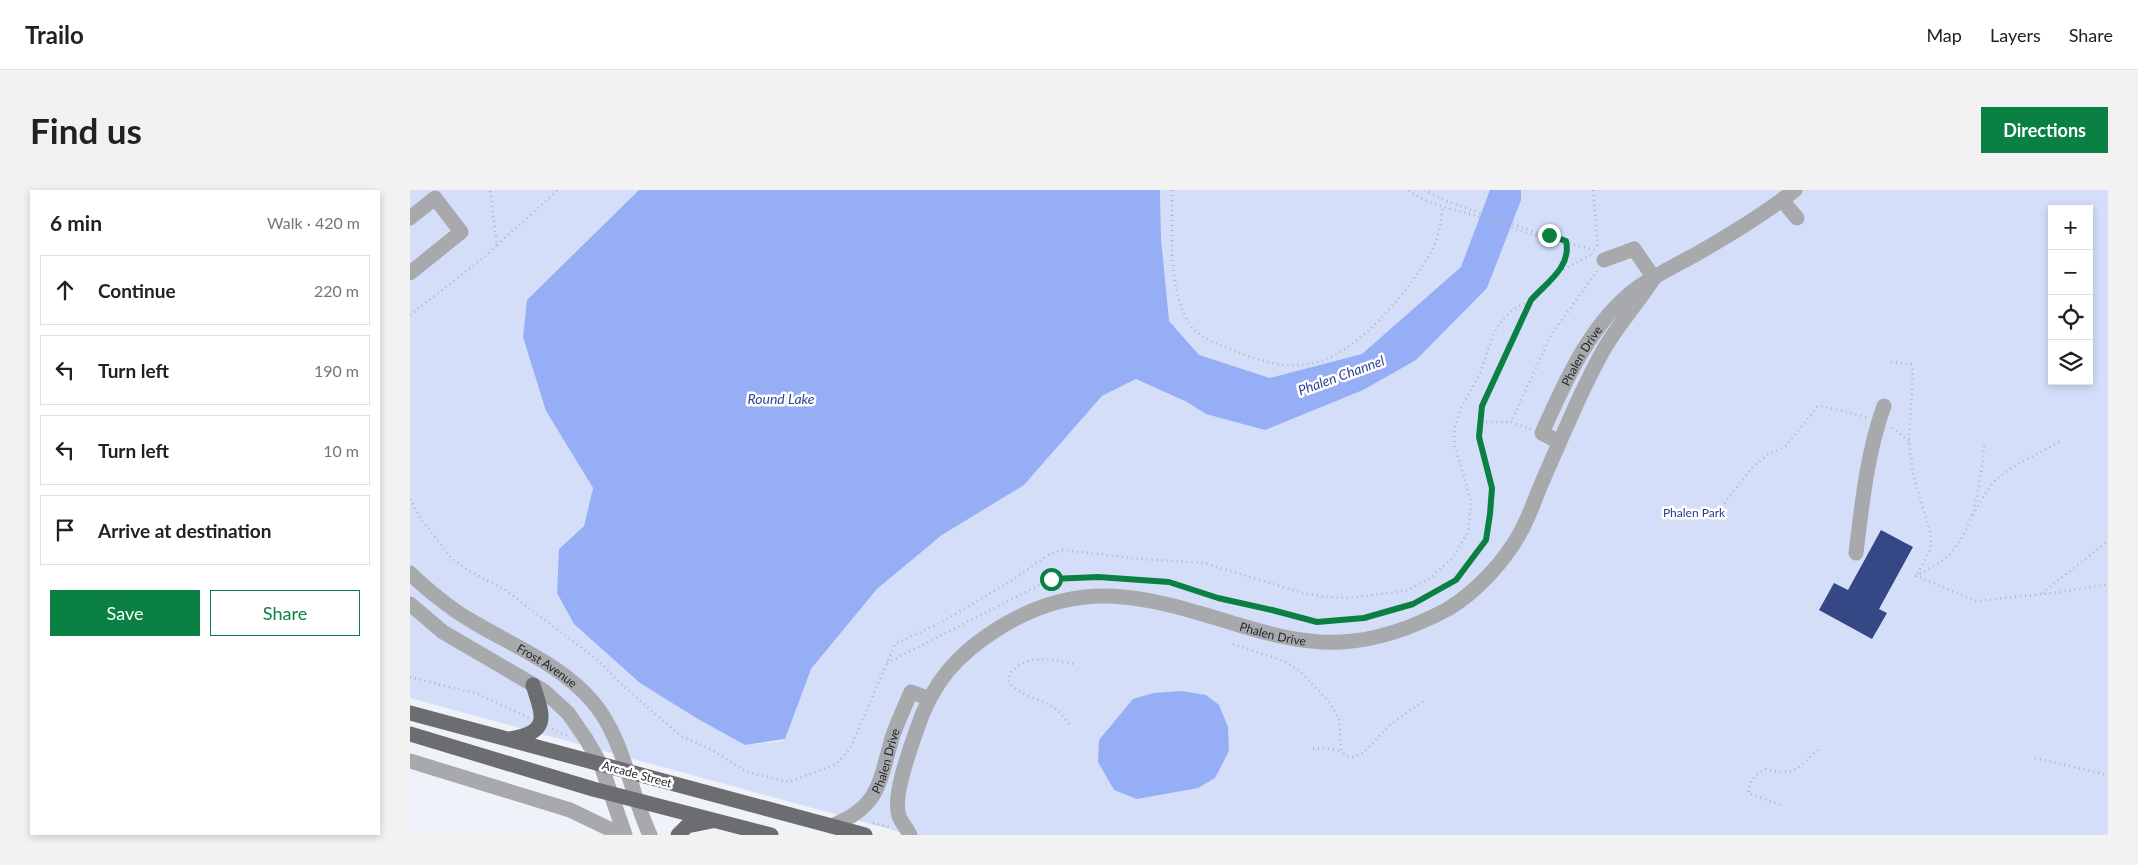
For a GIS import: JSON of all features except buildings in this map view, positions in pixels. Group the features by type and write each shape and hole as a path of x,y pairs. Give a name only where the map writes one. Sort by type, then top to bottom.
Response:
{"main road":[{"path":"507,740 526,736 535,731 540,723 541,712 532,685"},
{"name":"Arcade Street","path":"410,713 865,835"},
{"name":"Arcade Street","path":"410,734 610,793 771,835"},
{"path":"678,835 687,826 716,821"}],"street":[{"name":"Phalen Drive","path":"1542,433 1566,382 1587,344 1605,319 1636,288 1737,231 1795,190"},
{"path":"410,218 435,198 461,232 410,273"},
{"path":"1782,200 1797,218"},
{"path":"1601,256 1634,249 1654,278"},
{"name":"Phalen Drive","path":"910,835 898,814 902,780 928,698 945,674 977,642 1008,622 1043,606 1081,597 1122,595 1172,606 1296,640 1342,642 1379,637 1415,625 1450,607 1479,584 1502,559 1520,533 1559,442 1609,341 1654,278"},
{"path":"1856,553 1862,501 1881,414"},
{"path":"1542,433 1559,442"},
{"name":"Frost Avenue","path":"410,573 468,619 536,657 573,681 594,703 614,738 650,835"},
{"name":"Frost Avenue","path":"410,604 443,632 544,691 568,713 586,738 601,764 623,835"},
{"name":"Phalen Drive","path":"831,826 845,821 862,811 876,790 883,774 893,735 911,692 928,698"},
{"path":"890,750 909,754"},
{"path":"410,761 570,810 623,835"},
{"path":"883,774 902,780"}],"path":[{"path":"490,190 497,245"},
{"path":"410,315 487,255 558,190"},
{"path":"1172,190 1172,255 1176,287 1188,322 1196,334 1266,362 1280,365 1318,362 1339,353 1359,338 1385,312 1419,270 1432,249 1440,230 1443,206"},
{"path":"1408,190 1418,198 1533,235 1567,242"},
{"path":"1424,190 1459,205 1567,242 1601,256"},
{"path":"1511,422 1551,335 1601,256 1593,190"},
{"path":"1559,272 1567,251 1567,242"},
{"path":"410,499 420,518 451,558 469,571 504,589 598,660 621,684 681,736 710,749 747,772 789,782 836,764 850,749 895,644 942,622 1010,581 1048,555 1063,550 1141,559 1204,563 1303,593 1325,597 1348,598 1406,591 1429,580 1452,559 1468,532 1470,501 1455,446 1454,429 1462,406 1480,374 1493,335 1502,320 1514,309 1531,300 1559,272 1580,262 1601,256"},
{"path":"886,664 1051,579 1098,577 1169,582 1218,598 1317,622 1364,618 1413,604 1456,580 1486,540 1490,514 1492,488 1479,437 1482,406 1531,300"},
{"path":"1892,362 1911,364 1913,372 1908,441 1913,474 1931,535 1930,550 1916,576"},
{"path":"1718,511 1751,470 1766,455 1786,446 1817,408 1824,406 1881,414 1884,422 1908,441"},
{"path":"1480,422 1511,422 1542,433"},
{"path":"1916,576 1948,556 1963,536 1983,496 1996,480 2015,466 2061,441"},
{"path":"1971,518 1982,472 1984,446"},
{"path":"2041,594 2108,541"},
{"path":"1916,576 1976,601 2062,592 2108,584"},
{"path":"1233,644 1284,661 1300,671 1330,703 1339,719 1342,752"},
{"path":"1069,724 1060,712 1050,705 1021,693 1013,688 1009,682 1011,674 1018,666 1029,661 1045,658 1075,664"},
{"path":"410,677 478,694 540,723"},
{"path":"1313,750 1324,748 1354,757 1392,724 1425,700"},
{"path":"1780,805 1748,793 1748,786 1756,774 1765,769 1778,773 1787,773 1797,769 1819,749"},
{"path":"2035,758 2108,775"}],"green space":[{"name":"Phalen Park","path":"410,190 639,190 527,301 546,411 593,488 584,526 559,549 698,719 745,745 783,741 811,669 877,589 942,535 1024,485 1102,396 1136,379 1161,238 1160,190 2108,190 2108,835 911,835 410,698"}],"water":[{"name":"Round Lake","path":"639,190 1160,190 1161,238 1169,321 1199,355 1270,378 1362,354 1461,267 1490,190 1521,190 1521,200 1487,288 1416,360 1363,390 1265,430 1206,414 1187,402 1136,379 1102,396 1024,485 942,535 877,589 811,669 785,739 745,745 698,719 640,683 574,624 557,593 559,549 584,526 593,488 546,411 523,337 527,300"},
{"path":"1181,691 1206,695 1219,705 1228,727 1229,751 1215,778 1198,788 1137,799 1114,790 1098,762 1099,740 1133,699 1154,693"}],"route":[{"path":"1051,579 1098,577 1169,582 1218,598 1317,622 1364,618 1413,604 1456,580 1486,540 1490,514 1492,488 1479,437 1482,406 1531,300 1543,286 1557,275 1567,251 1566,241 1549,235"}],"water label":[{"name":"Phalen Channel","path":"1341,375"}]}
